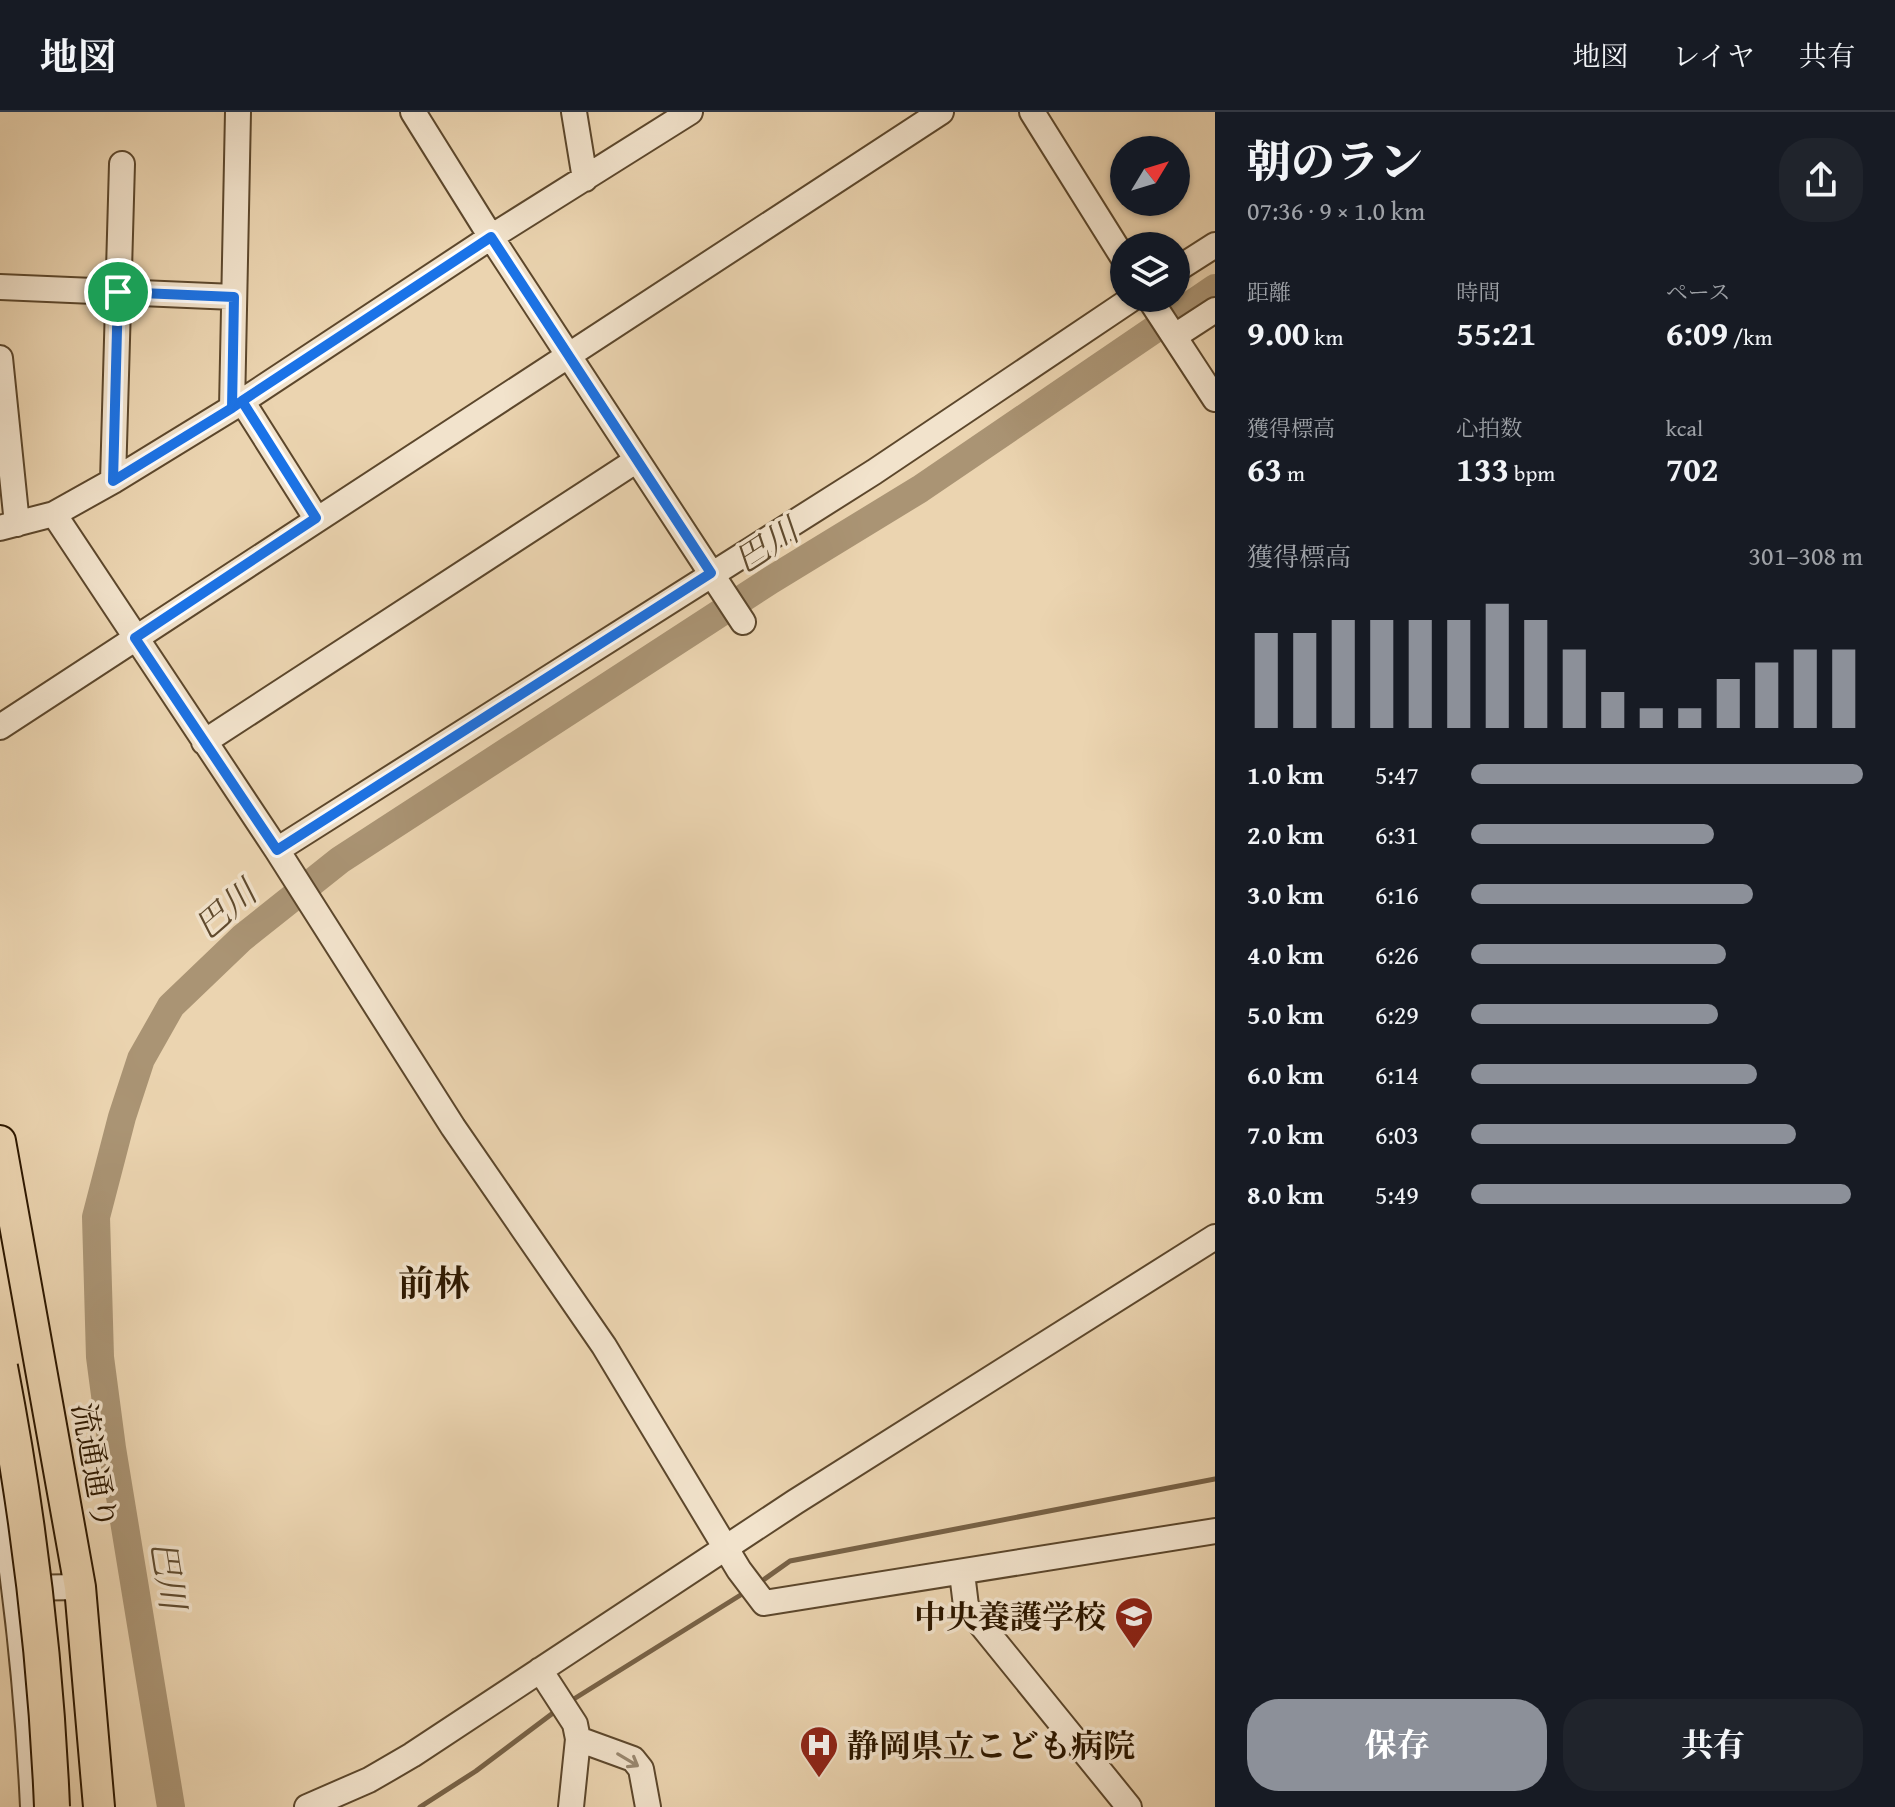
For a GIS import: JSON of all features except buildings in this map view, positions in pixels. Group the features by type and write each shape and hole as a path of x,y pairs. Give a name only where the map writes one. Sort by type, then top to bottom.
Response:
{"highway":[{"path":"0,1367 23,1501 35,1599 52,1807"},
{"path":"0,1417 27,1599 43,1807"}],"main road":[{"name":"流通通り","path":"1,1153 80,1587 99,1807"}],"street":[{"path":"238,112 234,297 237,404 316,518"},
{"path":"413,112 491,237 743,622"},
{"path":"574,112 585,179"},
{"path":"0,358 8,526 54,514 113,481 690,112"},
{"path":"0,727 941,112"},
{"path":"1032,112 1110,237"},
{"path":"113,481 122,164"},
{"path":"1190,261 1215,245"},
{"path":"0,287 234,297"},
{"path":"1175,336 1215,310"},
{"path":"277,850 874,472 1112,312"},
{"path":"1159,312 1215,399"},
{"path":"204,742 637,460"},
{"path":"54,514 277,850 453,1127 604,1346 739,1570 764,1603 1215,1531"},
{"path":"307,1807 369,1780 412,1755 726,1547 1215,1237"},
{"path":"0,1400 45,1396"},
{"path":"0,1489 8,1588 28,1699 33,1807"},
{"path":"962,1573 966,1606 1129,1807"},
{"path":"8,1588 80,1587"},
{"path":"540,1670 576,1732 571,1807"},
{"path":"576,1732 633,1759 641,1769 648,1807"}],"waterway":[{"name":"巴川","path":"171,1807 100,1357 96,1217 141,1059 171,1006 242,938 340,860 771,580 920,489 1215,288"},
{"path":"759,1583 790,1561 1215,1479"},
{"path":"569,1702 747,1591"},
{"path":"420,1807 476,1771 557,1710"}],"place":[{"name":"中央養護学校","path":"1134,1650"},
{"name":"静岡県立こども病院","path":"819,1779"}],"district":[{"name":"前林","path":"434,1282"}],"route":[{"path":"118,292 113,481 232,408 242,401 325,347 491,237 711,573 277,850 135,638 316,518 242,401 232,408 234,297 118,292"}]}
